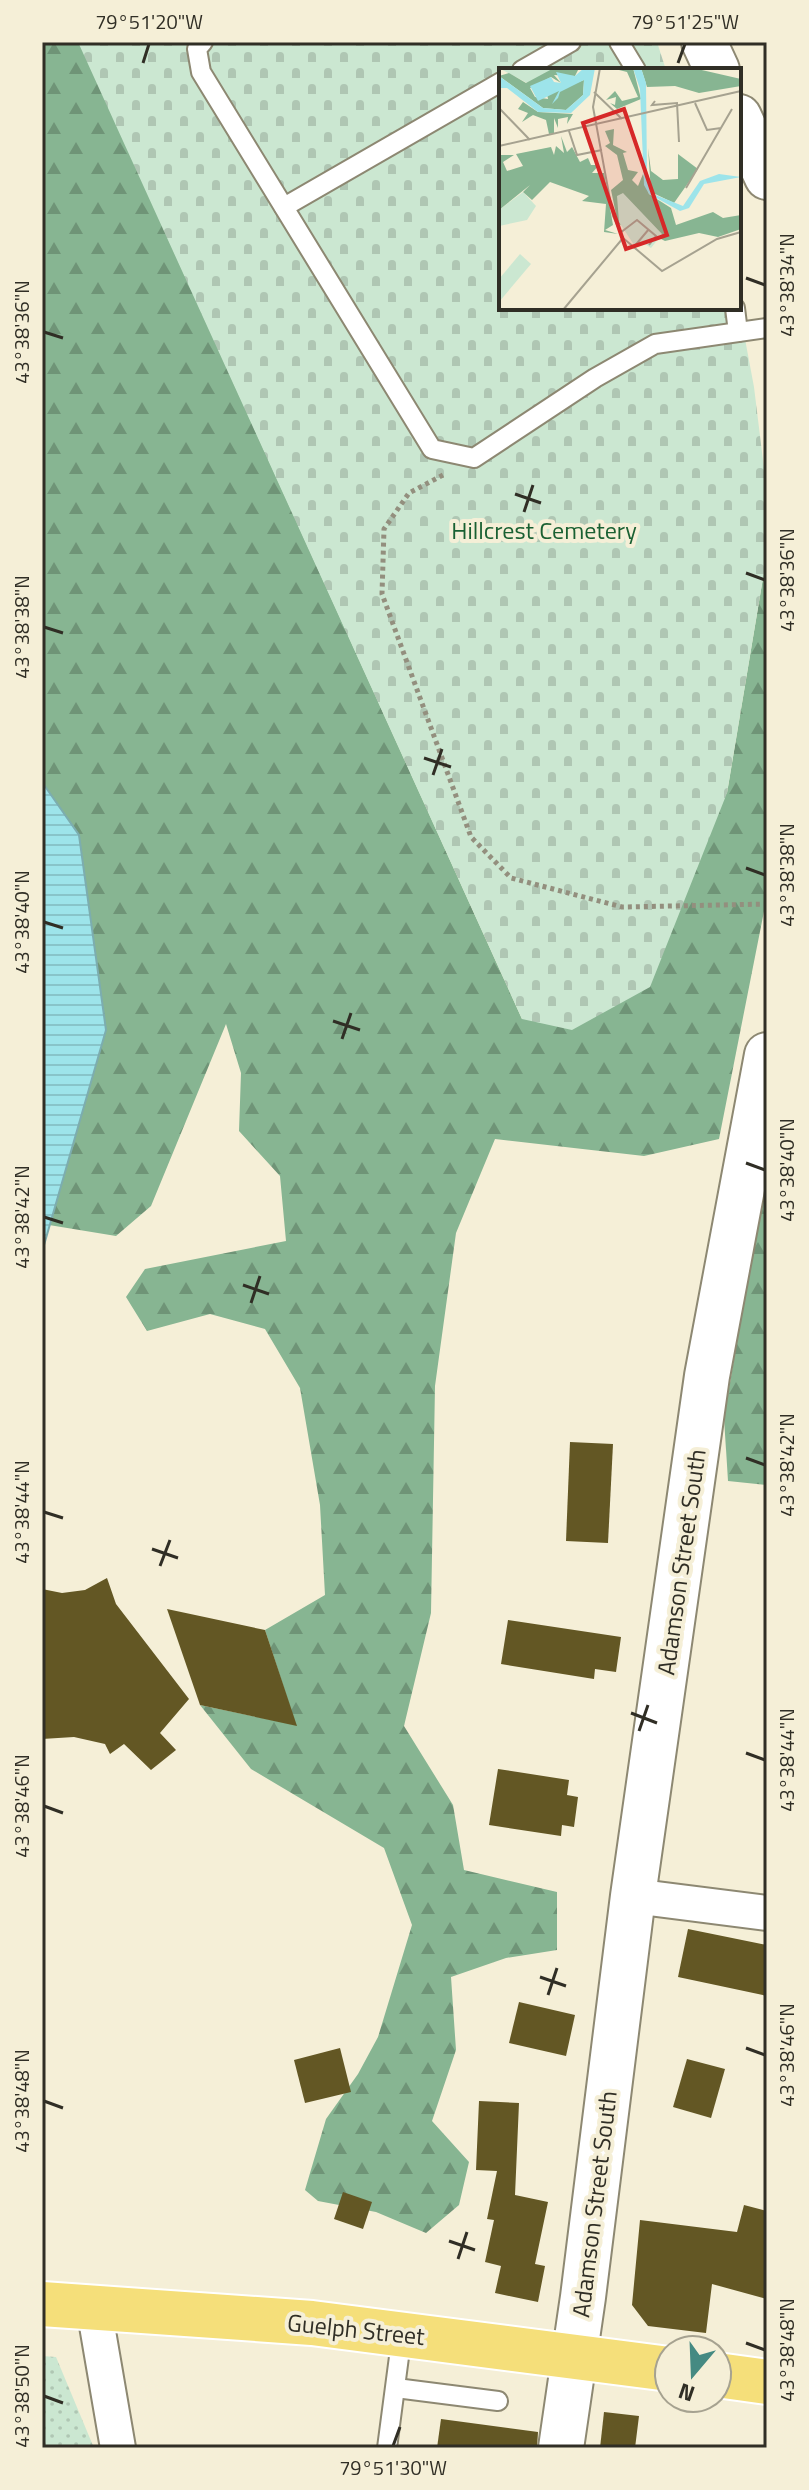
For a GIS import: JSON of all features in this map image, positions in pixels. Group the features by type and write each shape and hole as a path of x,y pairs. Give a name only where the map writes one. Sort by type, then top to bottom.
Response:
{"main road":[{"path":"704,42 716,68"},
{"path":"741,121 767,177"},
{"name":"Adamson Street South","path":"561,2448 633,1896 707,1376 767,1055"},
{"name":"Guelph Street","path":"42,2304 312,2323 653,2367"},
{"path":"733,2377 767,2382"}],"street":[{"path":"633,1896 767,1913"},
{"path":"94,2308 118,2448"}],"lane":[{"path":"203,42 197,49 201,72 432,449 474,458 595,378 655,344 767,328"},
{"path":"526,68 571,42"},
{"path":"619,42 635,68"},
{"path":"284,207 499,83"},
{"path":"735,310 738,332"},
{"path":"387,2448 402,2334"},
{"path":"396,2388 498,2401"}],"path":[{"path":"474,458 409,493 384,529 382,594 471,837 511,878 622,907 767,904"}],"green space":[{"path":"42,42 79,42 522,1019 727,793 767,554 767,896 719,1139 644,1156 495,1139 456,1233 435,1386 431,1613 404,1726 453,1805 464,1870 557,1892 557,1950 506,1958 451,1977 456,2050 432,2121 469,2162 459,2205 426,2233 376,2212 318,2201 305,2190 326,2119 358,2074 378,2037 412,1925 384,1848 251,1769 200,1705 296,1725 265,1630 325,1595 320,1505 300,1388 265,1329 210,1314 147,1331 126,1297 145,1269 286,1241 280,1176 239,1131 241,1073 226,1024 151,1206 116,1236 49,1225 106,1030 79,835 42,782"},
{"name":"Hillcrest Cemetery","path":"78,42 657,42 665,68 499,68 499,310 740,310 754,387 767,493 767,554 727,793 650,987 572,1030 522,1019"},
{"path":"767,1165 767,1485 728,1481 724,1418"},
{"path":"42,2356 56,2357 94,2448 42,2448"}],"water":[{"path":"42,782 79,835 106,1030 42,1252"}],"building":[{"path":"570,1442 613,1444 608,1543 566,1541"},
{"path":"107,1578 116,1604 189,1699 160,1733 176,1750 151,1770 124,1744 110,1754 105,1744 74,1737 42,1739 42,1589 62,1593 85,1590"},
{"path":"167,1609 265,1630 297,1726 200,1705"},
{"path":"508,1620 621,1637 616,1672 595,1669 594,1679 501,1664"},
{"path":"498,1769 569,1780 567,1795 578,1797 574,1827 562,1825 561,1836 489,1825"},
{"path":"688,1929 767,1945 767,1996 678,1977"},
{"path":"519,2002 575,2015 566,2056 509,2043"},
{"path":"340,2048 351,2092 305,2103 294,2060"},
{"path":"687,2059 725,2069 711,2118 673,2107"},
{"path":"479,2101 519,2103 515,2195 548,2202 535,2264 545,2266 538,2302 495,2293 501,2266 485,2262 494,2220 487,2219 497,2171 476,2170"},
{"path":"343,2192 372,2202 363,2229 334,2219"},
{"path":"744,2205 767,2211 767,2299 712,2284 706,2333 648,2326 632,2305 640,2220 737,2232"},
{"path":"604,2412 639,2416 635,2448 600,2448"},
{"path":"441,2419 538,2432 537,2448 437,2448"}]}
